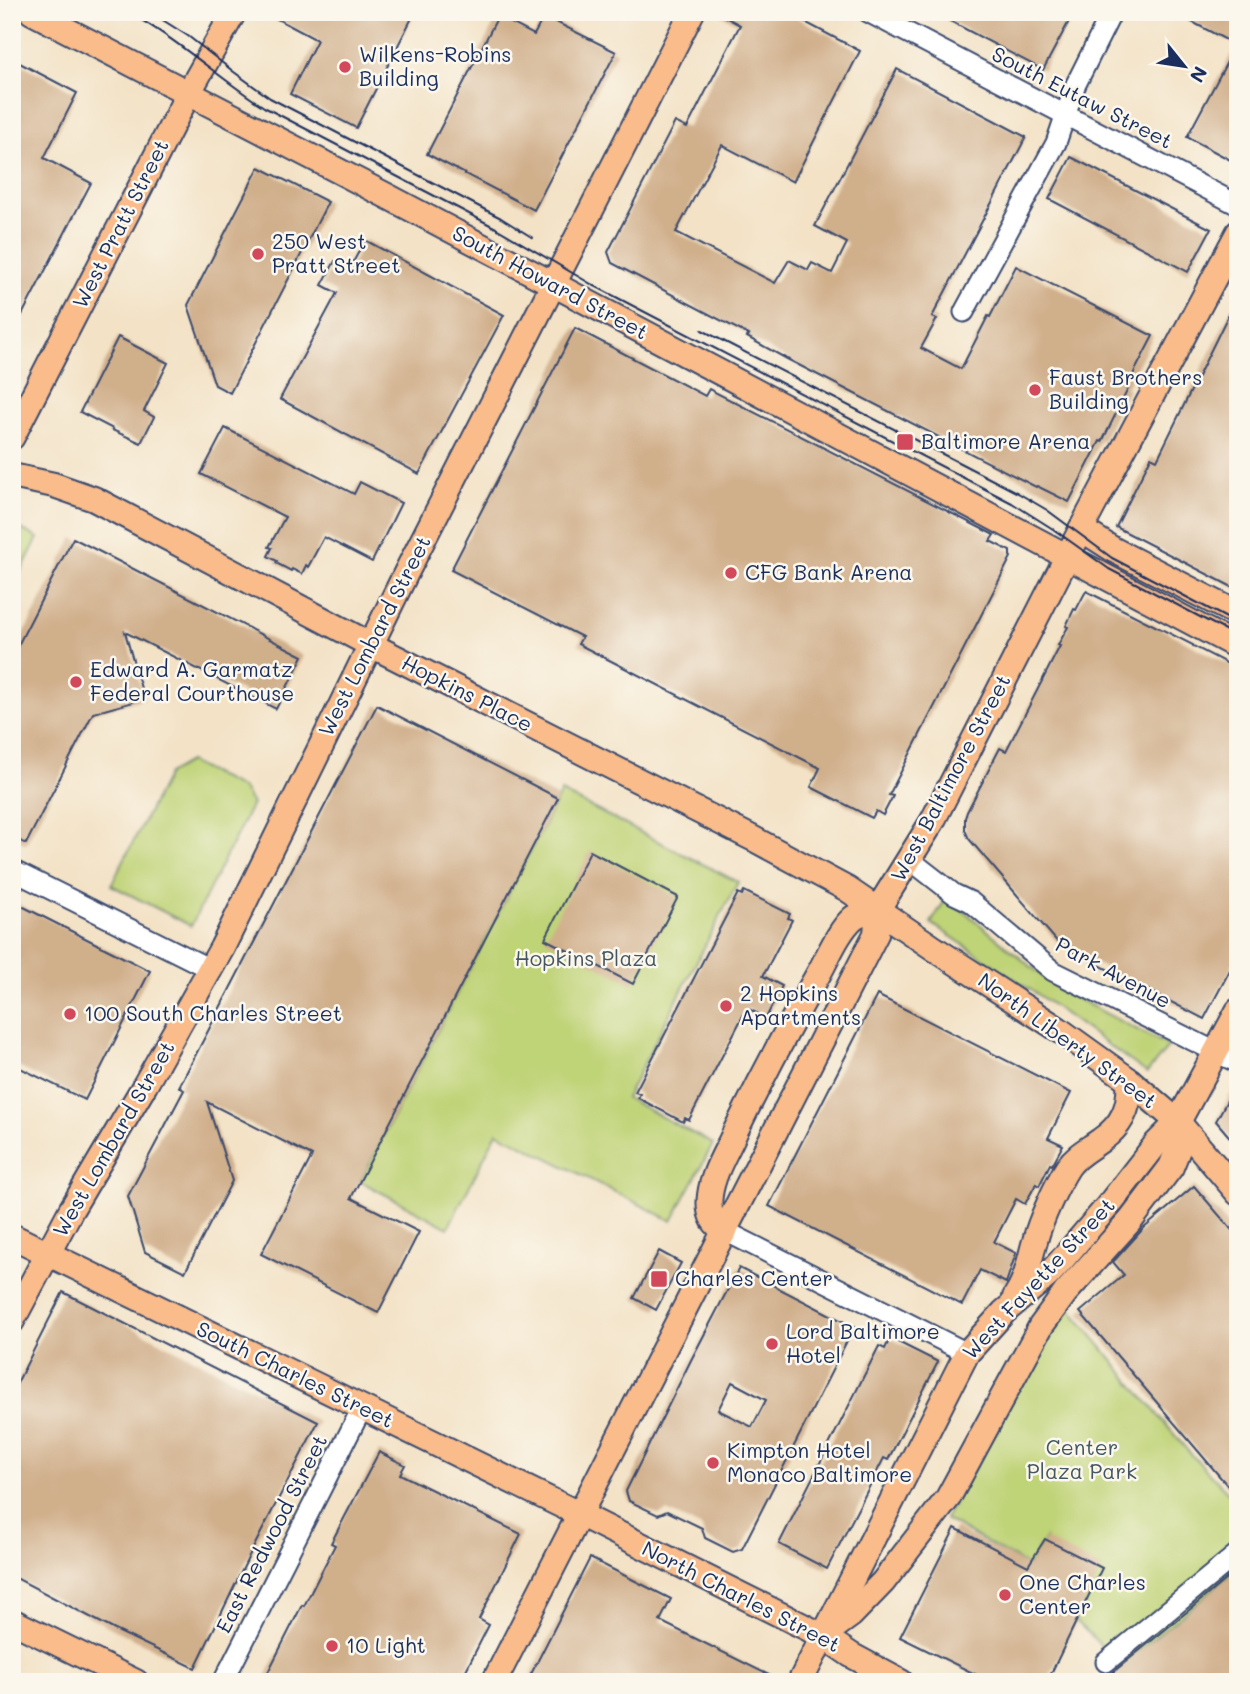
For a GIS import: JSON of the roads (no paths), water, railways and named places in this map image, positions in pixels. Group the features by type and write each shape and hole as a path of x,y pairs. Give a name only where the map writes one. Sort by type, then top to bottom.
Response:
{"main road":[{"name":"South Howard Street","path":"32,12 369,187 1238,647"},
{"name":"West Pratt Street","path":"12,437 188,94 234,12"},
{"name":"West Lombard Street","path":"12,1321 71,1209 210,970 371,645 692,12"},
{"name":"West Baltimore Street","path":"495,1682 876,933 878,909 932,822 1081,528 1238,233"},
{"name":"Hopkins Place","path":"12,476 54,485 94,499 371,645 752,838 847,889 878,909"},
{"path":"1081,528 1114,550 1238,614"},
{"path":"725,1231 712,1219 709,1207 712,1183 722,1160 789,1027 843,930 855,916 878,909"},
{"name":"North Liberty Street","path":"878,909 1058,1029 1129,1080 1178,1122 1238,1193"},
{"name":"West Fayette Street","path":"800,1682 967,1353 1004,1312 1060,1262 1107,1208 1156,1144 1178,1122 1227,1058 1238,1011"},
{"path":"1004,1312 1027,1275 1035,1239 1065,1172 1077,1157 1115,1129 1129,1105 1129,1080"},
{"path":"823,1636 851,1615 883,1583 948,1498 1029,1346 1053,1308 1131,1220 1171,1167 1179,1147 1178,1122"},
{"name":"South Charles Street","path":"12,1236 579,1514"},
{"path":"1053,1308 1059,1287 1057,1271 1060,1262"},
{"name":"North Charles Street","path":"579,1514 823,1636 851,1655 901,1682"},
{"path":"12,1621 136,1682"}],"street":[{"name":"South Eutaw Street","path":"868,12 1238,205"},
{"path":"964,312 1056,143 1076,84 1112,12"},
{"name":"Park Avenue","path":"909,859 954,894 971,902 1053,971 1227,1058"},
{"path":"12,870 210,970"},
{"path":"725,1231 967,1353"},
{"name":"East Redwood Street","path":"223,1682 362,1408"},
{"path":"1106,1662 1238,1553"}],"tram line":[{"path":"127,12 163,34 264,107 496,228 591,284 1012,503 1109,569 1238,637"},
{"path":"150,12 188,36 270,98 501,218 533,238"},
{"path":"702,330 1018,493 1047,510 1112,558 1238,624"}],"place":[{"name":"Wilkens-Robins Building","path":"345,67"},
{"name":"250 West Pratt Street","path":"258,254"},
{"name":"Faust Brothers Building","path":"1035,390"},
{"name":"Baltimore Arena","path":"905,442"},
{"name":"CFG Bank Arena","path":"731,573"},
{"name":"Edward A. Garmatz Federal Courthouse","path":"76,682"},
{"name":"2 Hopkins Apartments","path":"726,1006"},
{"name":"100 South Charles Street","path":"70,1014"},
{"name":"Charles Center","path":"659,1279"},
{"name":"Lord Baltimore Hotel","path":"772,1344"},
{"name":"Kimpton Hotel Monaco Baltimore","path":"713,1463"},
{"name":"One Charles Center","path":"1005,1595"},
{"name":"10 Light","path":"332,1646"}],"park label":[{"name":"Hopkins Plaza","path":"586,959"},
{"name":"Center Plaza Park","path":"1082,1460"}]}
